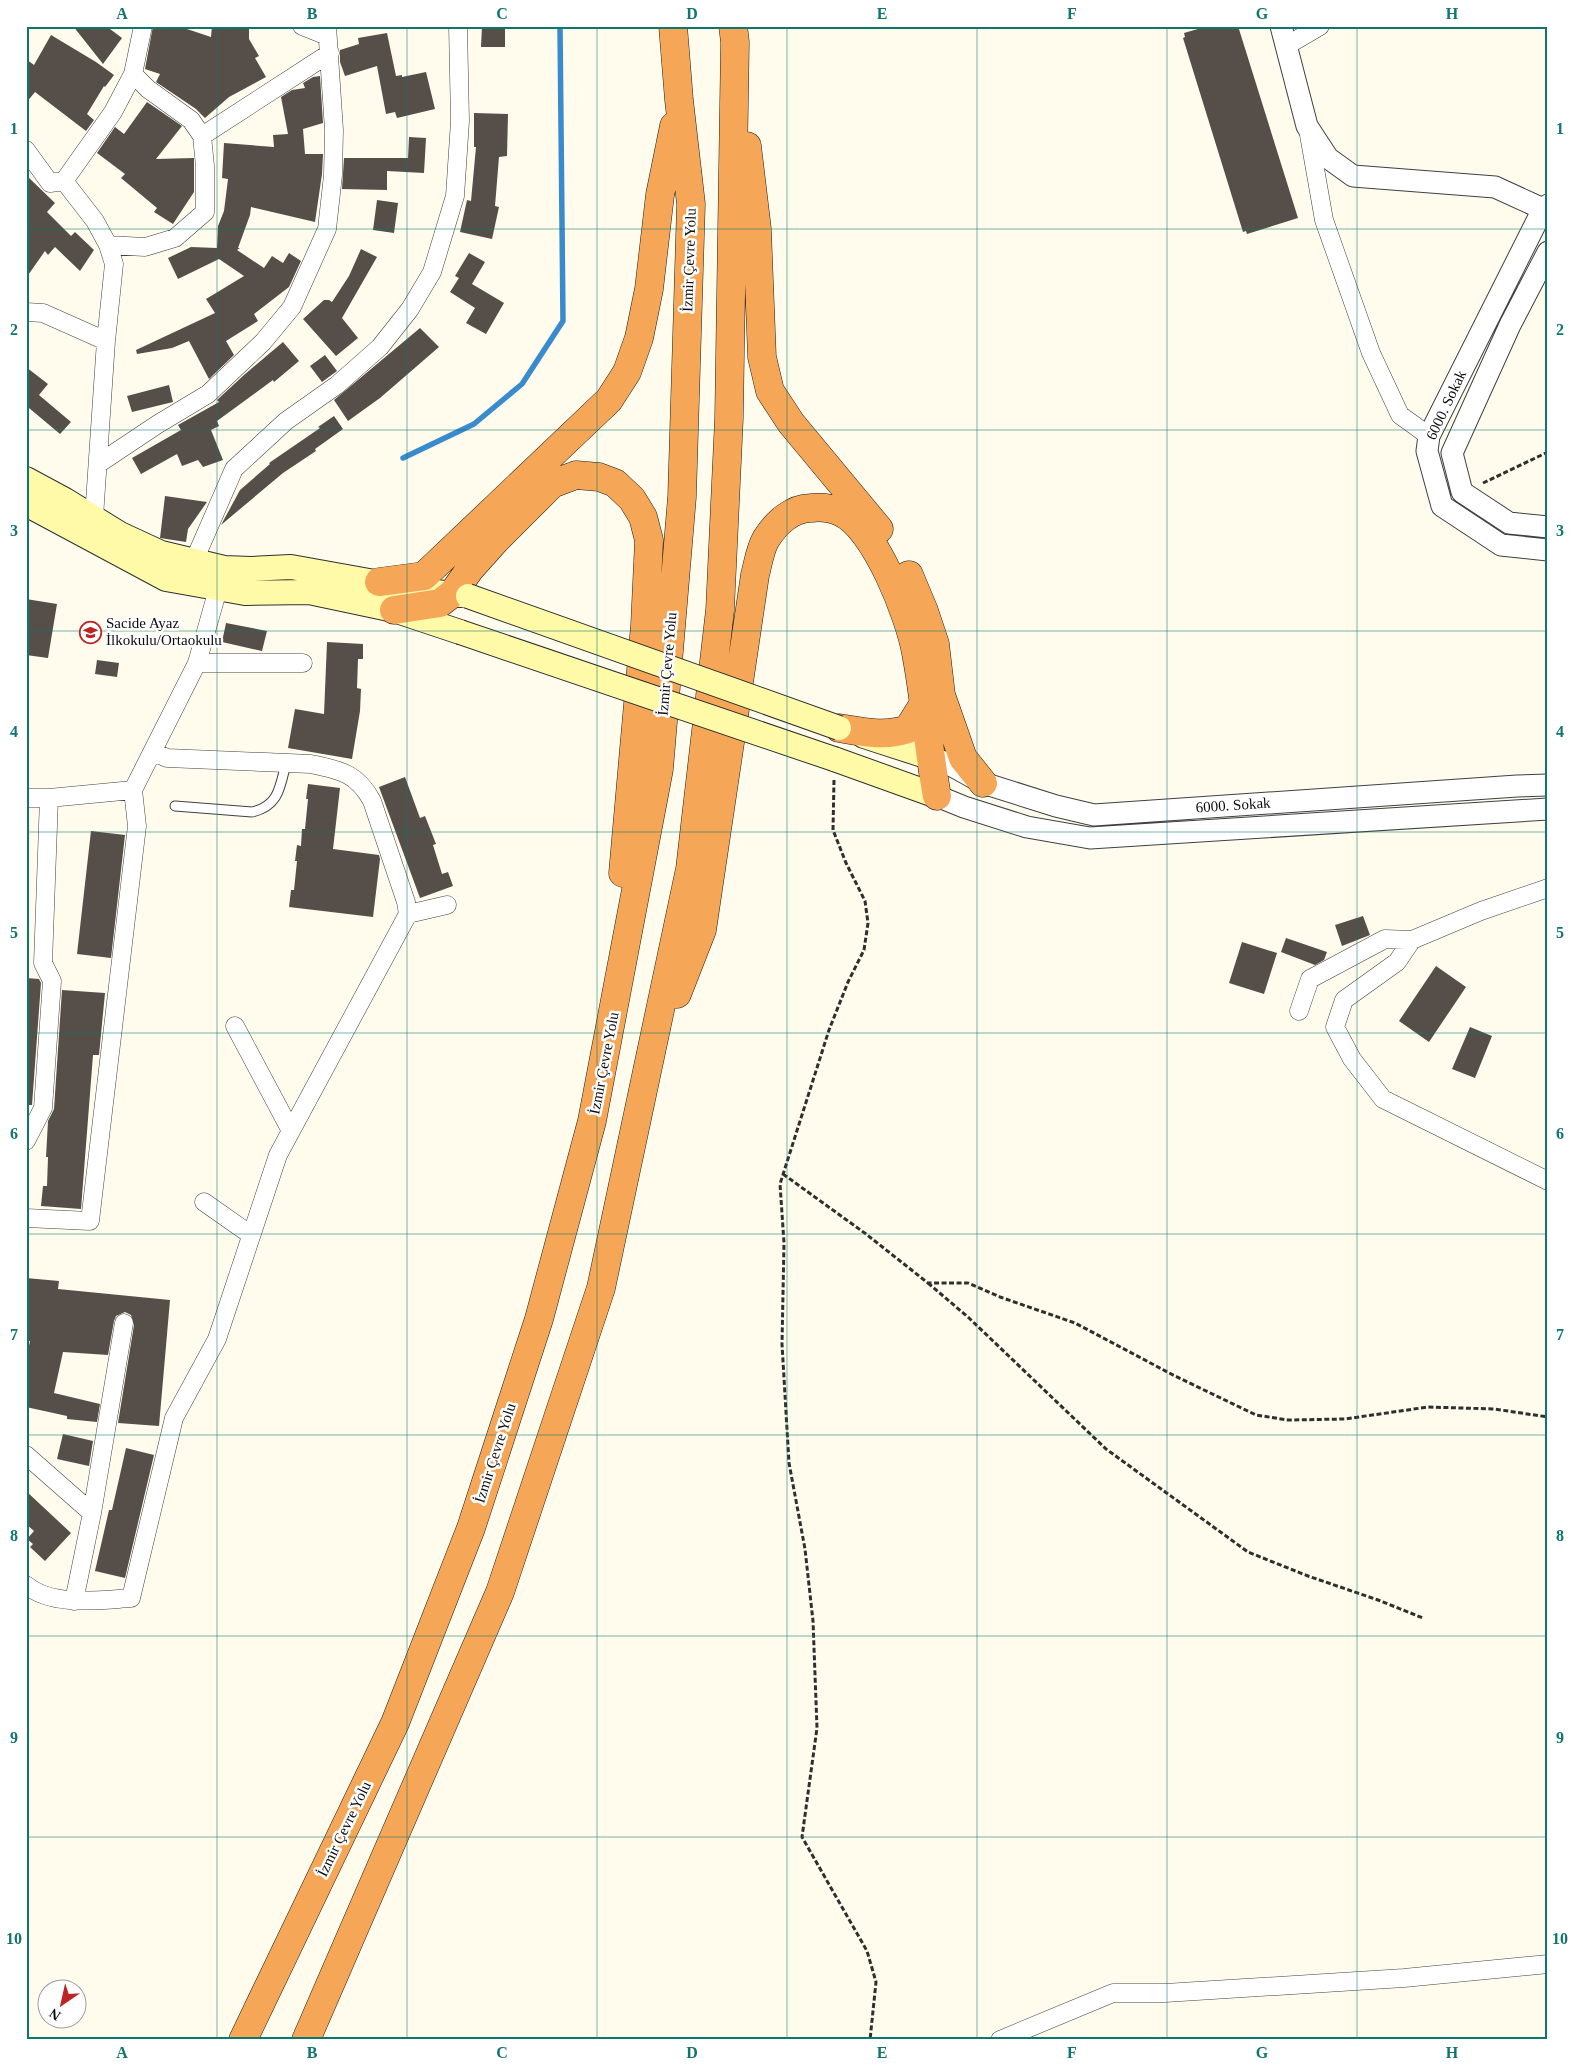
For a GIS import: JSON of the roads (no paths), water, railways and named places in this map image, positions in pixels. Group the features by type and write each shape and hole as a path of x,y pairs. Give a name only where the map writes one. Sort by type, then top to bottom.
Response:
{"highway":[{"name":"İzmir Çevre Yolu","path":"243,2040 395,1723 471,1528 540,1319 592,1121 658,769 682,497 691,204 673,26"},
{"path":"734,34 756,229 762,357 770,391 791,423 886,538 911,580 924,611 934,644 932,700 938,760 937,796"},
{"path":"306,2040 500,1592 600,1288 690,869 720,610 729,418 734,34"},
{"path":"379,582 424,576 609,400 627,372 639,338 649,289 660,194 679,100"},
{"path":"394,610 449,596 496,540 552,484 576,475 599,477 615,483 632,499 643,517 649,540 645,625 606,1054"},
{"path":"648,1065 702,930 755,575 766,540 784,517 803,508 821,507 842,513 860,529 878,554 894,584 932,700 963,758 983,783"},
{"path":"441,561 434,579 449,596 460,632"},
{"path":"839,728 894,734 908,729 932,700"}],"main road":[{"path":"26,479 94,517 120,534 161,553 224,568 290,567 449,596 938,760"},
{"path":"26,504 166,579 245,593 309,592 394,610 834,758 937,796"}],"street":[{"path":"26,150 50,183 64,181 113,112 133,74 143,26"},
{"path":"302,26 328,38"},
{"path":"194,561 234,469 286,421 337,385 380,347 410,309 432,272 455,196 460,120 458,26"},
{"path":"1320,26 1283,36 1307,126 1324,220 1371,353 1400,415 1429,436"},
{"path":"202,136 328,38"},
{"path":"98,464 158,424 208,394 263,342 292,307 327,229 333,176 334,130 328,38"},
{"path":"108,245 145,247 175,238 205,212 205,166 202,136 191,120 148,89 133,74"},
{"path":"1307,126 1328,158 1353,176 1495,187 1546,209"},
{"path":"64,181 95,221 108,245 114,264 106,341 94,517"},
{"name":"6000. Sokak","path":"1546,209 1429,436 1427,451 1442,506 1500,546 1548,550"},
{"name":"6000. Sokak","path":"1548,252 1510,326 1452,453 1462,492 1509,523 1548,527"},
{"path":"26,312 43,313 106,341"},
{"path":"26,1218 90,1221 137,826 133,790 197,663 218,589"},
{"path":"197,663 303,663"},
{"path":"26,1585 34,1591 74,1601 131,1598 174,1418 217,1339 278,1155 408,914 406,902 372,801 364,785 350,776 332,768 311,764 167,758 153,752"},
{"name":"6000. Sokak","path":"938,760 983,783 1056,806 1094,815 1507,786 1548,785"},
{"path":"26,798 49,798 133,790"},
{"name":"6000. Sokak","path":"937,796 964,807 1027,827 1090,838 1548,809"},
{"path":"26,1141 43,1108 52,991 52,981 43,963 49,798"},
{"path":"1299,1011 1310,979 1385,939 1412,940 1481,911 1548,888"},
{"path":"408,914 448,905"},
{"path":"1412,940 1397,962 1344,1000 1336,1027 1352,1059 1383,1099 1548,1181"},
{"path":"235,1026 291,1131"},
{"path":"204,1202 251,1235"},
{"path":"74,1601 92,1513 124,1323"},
{"path":"26,1455 92,1513"},
{"path":"1000,2040 1113,1993 1165,1993 1404,1978 1548,1964"}],"lane":[{"path":"175,806 252,812 260,810 277,796 286,763"}],"waterway":[{"path":"403,458 474,424 522,384 563,321 560,26"}],"place":[{"name":"Sacide Ayaz İlkokulu/Ortaokulu","path":"90,632"}]}
